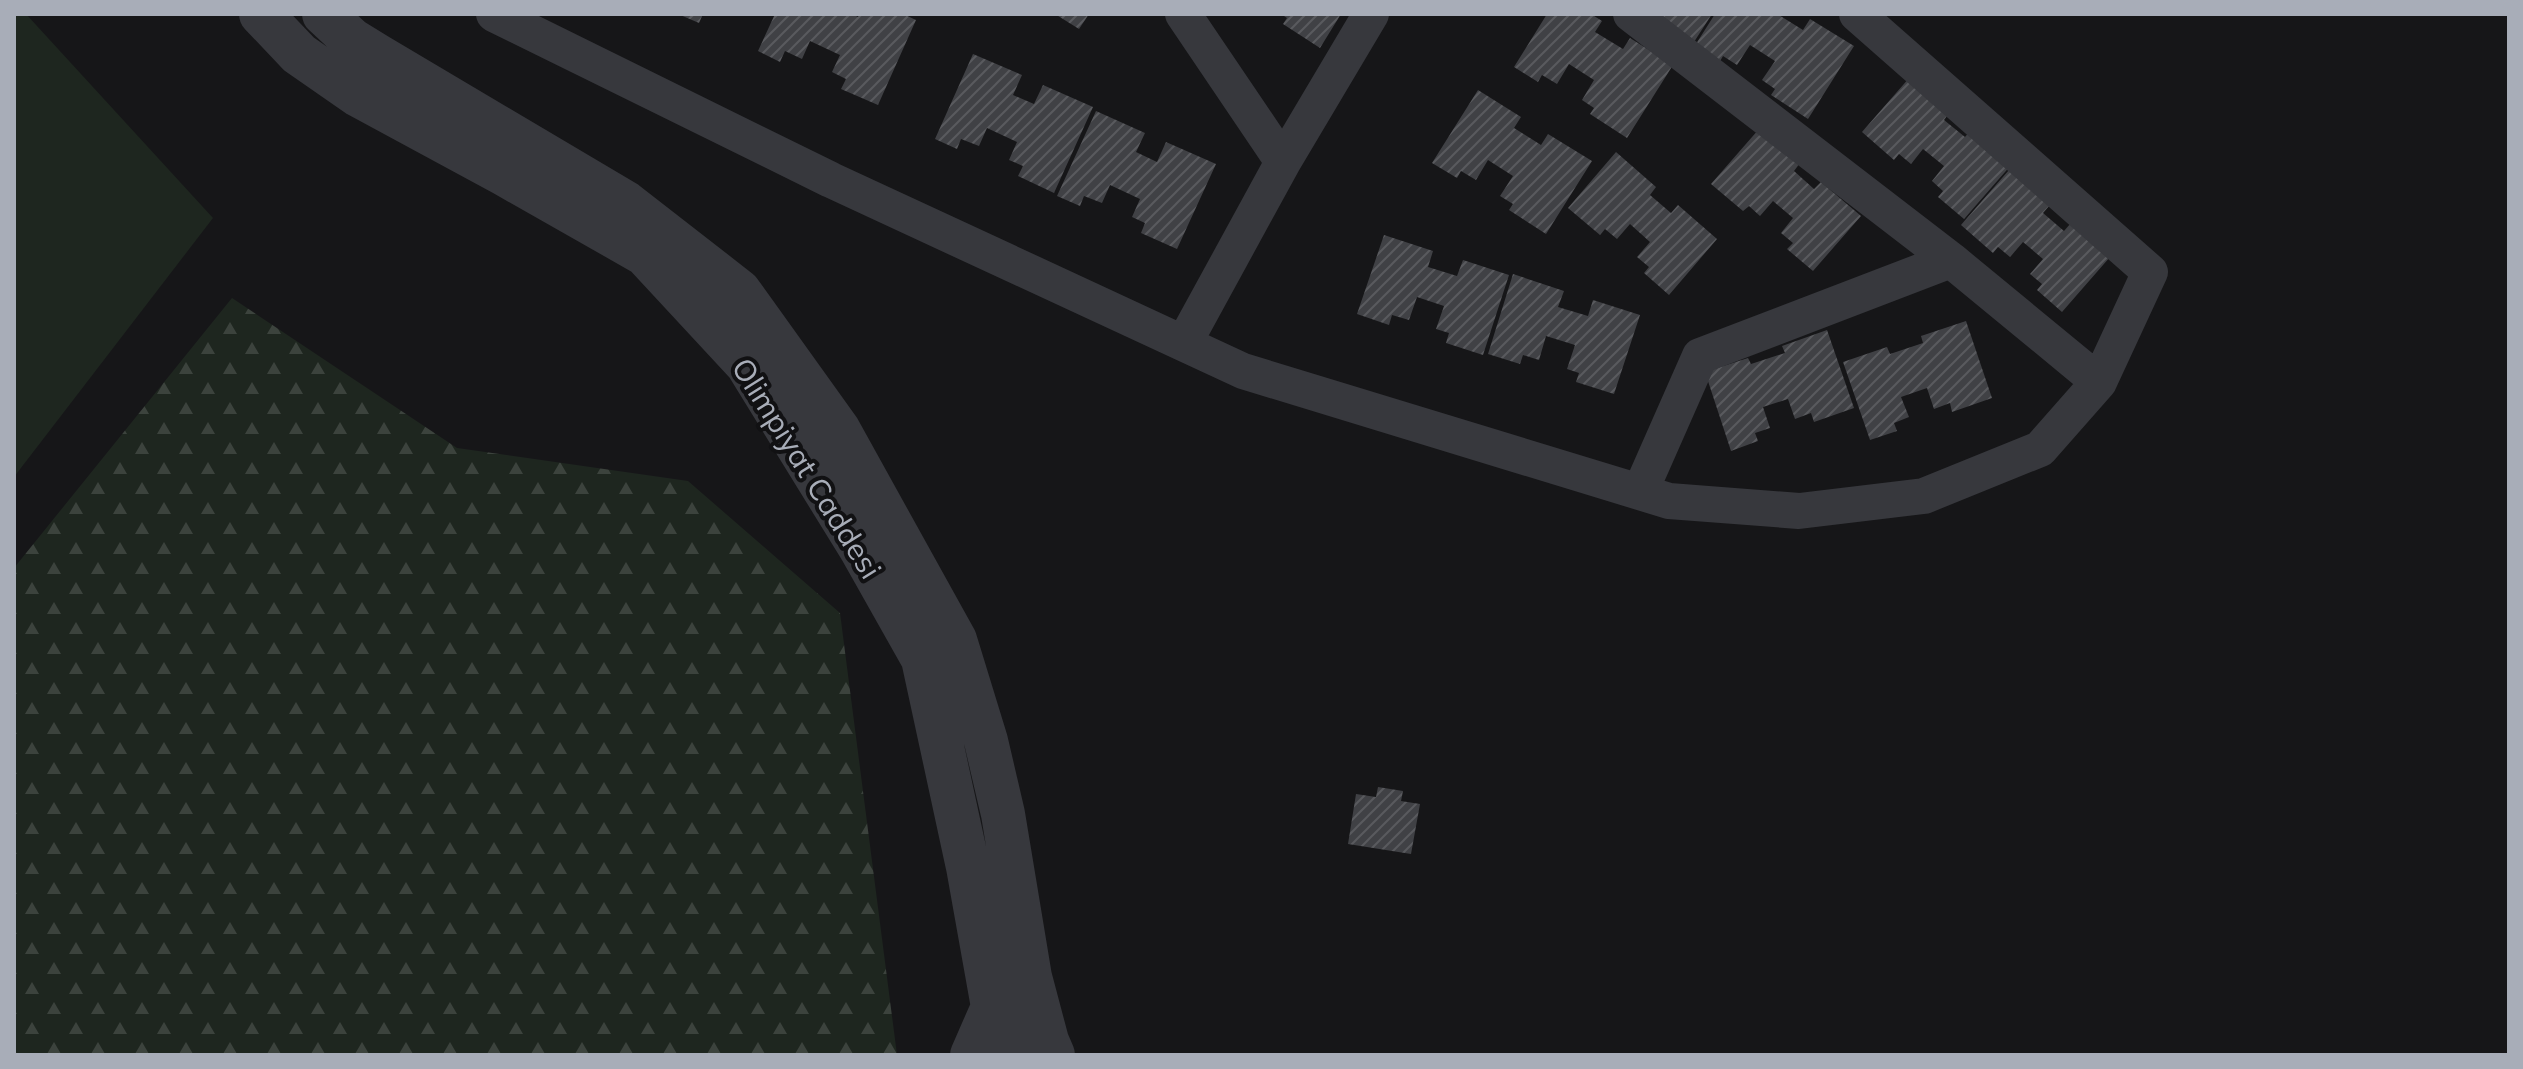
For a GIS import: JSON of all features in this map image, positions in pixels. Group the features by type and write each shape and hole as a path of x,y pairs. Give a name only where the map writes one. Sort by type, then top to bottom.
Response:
{"street":[{"name":"Olimpiyat Caddesi","path":"261,14 299,54 358,95 645,254 747,364 861,549 923,659 968,867 993,1007 1009,1055"},
{"name":"Olimpiyat Caddesi","path":"324,14 352,40 626,203 739,291 838,429 955,640 1000,799 1030,977 1053,1055"},
{"path":"494,14 831,180 1243,371 1669,501 1799,511 1924,496 2040,449 2099,382 2150,272 1857,14"},
{"path":"1183,14 1283,162"},
{"path":"1184,343 1283,162 1371,14"},
{"path":"1631,14 1951,260 2099,382"},
{"path":"1640,492 1700,356 1951,260"},
{"path":"972,1055 993,1007"}],"green space":[{"path":"14,14 26,14 213,218 14,477"},
{"path":"232,298 457,448 688,481 840,613 897,1055 14,1055 14,568"}],"building":[{"path":"678,14 703,14 699,23"},
{"path":"775,14 852,14 858,17 859,14 903,14 916,20 878,105 841,89 846,79 832,72 840,55 810,41 802,59 785,51 780,62 758,51"},
{"path":"1055,14 1089,14 1079,29"},
{"path":"1281,14 1341,14 1320,48 1283,24 1287,18"},
{"path":"1547,14 1591,14 1602,21 1595,32 1623,49 1630,38 1673,65 1627,138 1590,114 1594,108 1582,100 1594,80 1569,64 1557,84 1542,75 1538,82 1514,67"},
{"path":"1660,14 1712,14 1694,42"},
{"path":"1715,14 1777,14 1803,30 1810,19 1854,46 1808,119 1771,95 1775,89 1762,80 1775,61 1750,45 1737,65 1723,56 1719,63 1694,47"},
{"path":"973,54 1022,75 1013,95 1034,104 1043,85 1093,107 1054,193 1018,176 1023,166 1009,160 1017,142 987,128 979,146 961,139 957,149 935,139"},
{"path":"1910,77 1950,112 1944,120 1965,137 1972,129 2012,164 1964,219 1938,197 1943,191 1932,181 1944,166 1923,149 1911,164 1899,154 1894,160 1862,132"},
{"path":"1478,90 1521,117 1514,128 1541,145 1548,134 1592,161 1546,234 1509,210 1513,204 1500,196 1513,176 1488,160 1476,180 1461,171 1457,178 1432,163"},
{"path":"1096,111 1145,133 1136,152 1157,162 1166,142 1216,164 1177,249 1141,233 1145,223 1132,217 1140,199 1110,185 1102,203 1084,196 1080,206 1057,196"},
{"path":"1759,129 1800,163 1794,171 1814,189 1821,182 1861,216 1813,271 1787,249 1793,243 1781,233 1793,218 1773,201 1760,216 1749,206 1743,211 1711,184"},
{"path":"1616,152 1656,187 1650,195 1671,213 1678,205 1717,239 1669,295 1644,273 1649,267 1637,257 1650,242 1630,224 1617,239 1605,229 1600,235 1568,208"},
{"path":"2009,170 2050,205 2043,213 2064,231 2071,223 2110,257 2062,312 2037,290 2042,284 2030,274 2043,259 2023,242 2010,257 1998,247 1993,253 1961,225"},
{"path":"1384,235 1433,251 1428,267 1457,276 1463,260 1509,275 1483,355 1446,343 1449,333 1436,329 1444,306 1417,297 1409,320 1392,315 1389,325 1357,314"},
{"path":"1513,274 1564,291 1558,307 1588,316 1593,300 1640,315 1614,394 1576,382 1579,373 1567,369 1575,345 1546,336 1539,360 1523,355 1520,364 1488,354"},
{"path":"1966,321 1992,398 1952,412 1950,403 1934,409 1927,388 1901,397 1909,417 1894,423 1897,431 1870,440 1843,362 1887,347 1890,354 1923,343 1921,336"},
{"path":"1827,330 1854,408 1814,422 1811,413 1795,419 1788,399 1763,407 1770,428 1755,433 1758,441 1731,451 1705,372 1748,358 1751,364 1785,353 1782,346"},
{"path":"1378,787 1403,791 1401,801 1420,804 1411,854 1348,844 1356,794 1376,797"}]}
